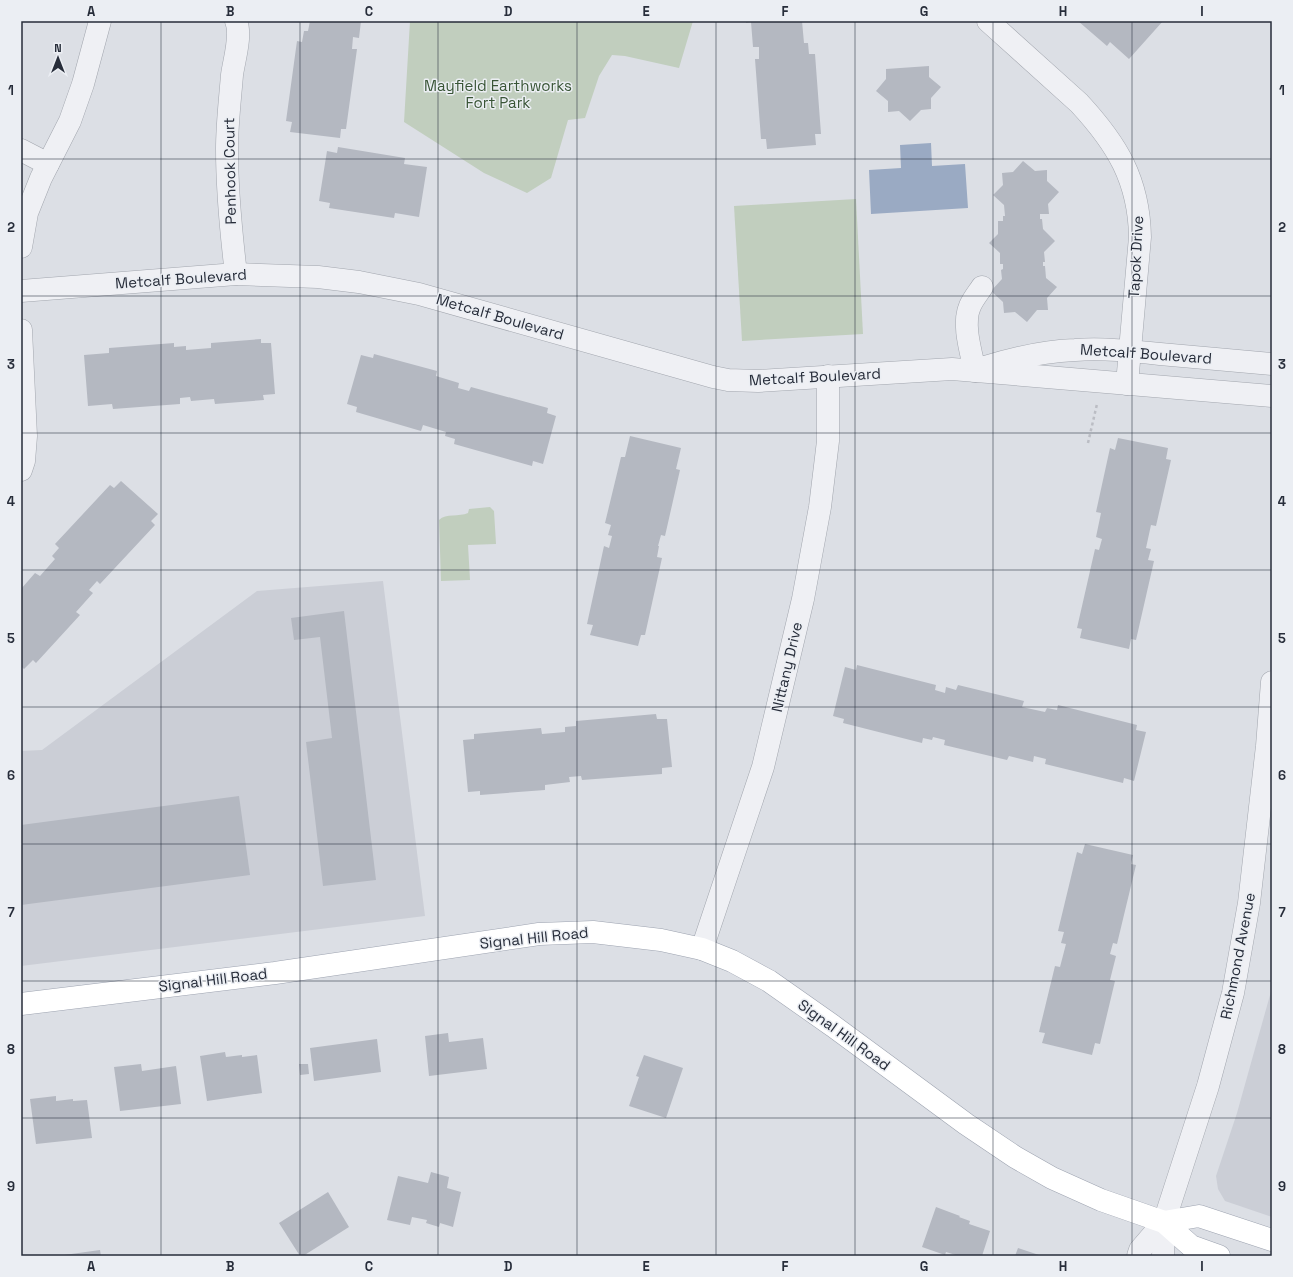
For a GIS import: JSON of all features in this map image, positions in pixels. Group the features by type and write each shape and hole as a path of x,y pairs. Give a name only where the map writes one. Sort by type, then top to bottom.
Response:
{"main road":[{"name":"Signal Hill Road","path":"21,1004 275,972 539,934 593,932 661,940 702,950 732,961 769,981 966,1124 1015,1157 1052,1178 1094,1197 1164,1222 1191,1246 1219,1256"},
{"name":"Signal Hill Road","path":"1164,1222 1199,1216 1272,1240"}],"street":[{"path":"21,247 27,213 41,178 70,121 84,84 100,21"},
{"name":"Penhook Court","path":"236,21 238,34 228,118 227,150 231,232 236,274"},
{"name":"Tapok Drive","path":"988,21 1079,103 1092,117 1116,150 1133,185 1140,219 1139,252 1127,384"},
{"path":"21,150 48,164"},
{"name":"Metcalf Boulevard","path":"21,291 236,274 318,277 391,288 419,294 728,380 758,381 938,370 975,371 1272,396"},
{"path":"975,371 967,328 967,316 970,306 982,287"},
{"path":"21,330 26,436 24,461 21,470"},
{"name":"Metcalf Boulevard","path":"975,371 997,363 1037,354 1073,350 1130,351 1272,364"},
{"name":"Nittany Drive","path":"702,950 763,767 803,599 820,507 828,441 828,376"},
{"name":"Richmond Avenue","path":"1163,1256 1164,1222 1208,1086 1233,993 1249,903 1267,746 1272,682"},
{"name":"Richmond Avenue","path":"1138,1256 1140,1250 1164,1222"}],"path":[{"path":"1088,444 1102,382"}],"shaded area":[{"path":"383,581 425,916 21,966 21,751 42,750 257,591"},
{"path":"1272,988 1272,1217 1225,1201 1218,1189 1216,1176 1237,1113"}],"green space":[{"name":"Mayfield Earthworks Fort Park","path":"410,21 693,21 679,68 625,56 612,55 599,76 585,118 568,120 551,178 527,193 484,173 404,122"},
{"path":"856,199 863,334 742,341 734,206"},
{"path":"490,507 494,511 496,544 468,545 470,580 441,581 439,520 449,516 468,513 469,509"}],"water":[{"path":"931,143 932,166 965,164 968,208 871,214 869,170 901,168 900,145"}],"building":[{"path":"310,21 361,21 359,38 353,37 352,49 357,49 346,129 341,129 340,138 290,132 292,122 286,121 297,41 302,42 304,31 308,31"},
{"path":"746,21 802,21 804,43 808,43 809,54 815,54 821,134 815,134 816,145 767,149 766,139 761,139 755,59 759,59 759,47 753,47 751,22 746,23"},
{"path":"1078,21 1163,21 1129,59 1110,42 1107,46"},
{"path":"929,66 929,77 941,87 931,98 931,109 921,110 910,121 899,111 888,112 888,101 876,91 886,79 886,69"},
{"path":"338,147 405,158 404,164 427,167 419,217 395,213 394,218 329,208 330,203 319,201 327,151 337,153"},
{"path":"1023,161 1035,171 1047,170 1047,181 1059,192 1048,204 1049,214 1040,214 1043,229 1055,241 1044,252 1045,262 1043,262 1043,266 1045,266 1046,278 1057,287 1047,298 1048,310 1037,310 1027,322 1015,312 1004,313 1003,302 991,291 1002,279 1001,270 1003,269 1003,264 1000,264 1000,253 989,243 998,234 998,221 1003,221 1003,216 1005,216 1004,205 993,195 1003,185 1002,173 1013,172"},
{"path":"261,339 261,343 271,343 275,394 263,395 264,400 215,404 214,399 191,401 190,397 180,398 180,404 113,409 112,404 88,406 84,355 109,353 109,348 174,343 174,347 186,346 186,350 211,348 211,343"},
{"path":"374,354 437,371 436,376 459,383 458,388 469,391 471,387 548,408 547,413 556,416 543,464 533,461 532,466 454,444 455,439 445,436 446,432 423,425 421,431 356,412 357,407 347,404 361,355 373,358"},
{"path":"630,436 681,448 676,469 680,470 665,536 661,535 658,546 657,557 662,558 645,635 641,635 638,646 590,635 593,625 587,624 604,546 609,548 612,536 608,535 611,525 605,523 621,457 625,457"},
{"path":"1118,438 1168,448 1166,459 1171,460 1156,526 1151,525 1146,548 1151,549 1148,560 1154,561 1136,640 1131,639 1129,649 1080,638 1082,629 1077,628 1095,549 1099,550 1102,539 1096,537 1101,513 1096,512 1110,448 1115,450"},
{"path":"121,481 158,514 151,521 155,525 100,584 97,581 89,590 93,593 76,612 80,615 36,663 33,660 24,669 21,666 21,589 35,573 40,576 55,559 52,556 59,548 55,544 110,485 114,488"},
{"path":"344,611 376,880 323,886 306,742 332,738 320,637 294,640 291,618"},
{"path":"857,665 936,685 935,690 945,693 946,687 956,690 958,685 1024,701 1022,707 1045,712 1047,708 1057,710 1058,705 1137,725 1136,730 1146,732 1134,781 1124,778 1123,783 1045,764 1046,759 1034,756 1033,762 1009,756 1007,760 944,745 945,740 933,737 932,740 923,738 922,743 843,723 844,719 833,716 845,667 856,670"},
{"path":"656,714 657,719 667,719 672,767 662,768 662,774 582,780 581,776 569,777 570,782 545,785 545,790 480,795 480,791 468,792 463,740 474,739 474,734 541,728 542,734 565,732 565,727 576,726 576,721"},
{"path":"239,796 250,875 21,905 21,825"},
{"path":"1085,844 1133,855 1131,864 1136,865 1117,944 1113,943 1110,954 1116,956 1110,980 1115,981 1100,1044 1095,1043 1092,1055 1042,1043 1045,1033 1039,1032 1055,966 1060,967 1066,944 1061,943 1064,932 1058,931 1077,852 1082,854"},
{"path":"448,1033 449,1042 483,1038 487,1069 429,1076 425,1036"},
{"path":"377,1039 381,1072 314,1081 310,1048"},
{"path":"225,1052 226,1057 257,1055 262,1093 207,1101 200,1056"},
{"path":"644,1055 683,1068 666,1118 629,1106 639,1077 636,1076"},
{"path":"141,1064 142,1071 176,1066 181,1104 120,1111 114,1067"},
{"path":"299,1064 308,1064 309,1074 300,1075"},
{"path":"56,1096 56,1101 73,1099 73,1101 87,1100 92,1138 36,1144 30,1099"},
{"path":"431,1172 449,1177 447,1188 461,1192 453,1227 440,1223 439,1227 426,1223 427,1220 412,1217 410,1225 387,1220 398,1176 428,1183"},
{"path":"328,1192 349,1227 303,1256 300,1256 279,1223"},
{"path":"936,1207 970,1221 969,1224 990,1231 982,1256 959,1256 946,1252 945,1255 922,1247"},
{"path":"1018,1248 1042,1256 1015,1256"},
{"path":"100,1250 101,1256 64,1256 64,1255"}]}
